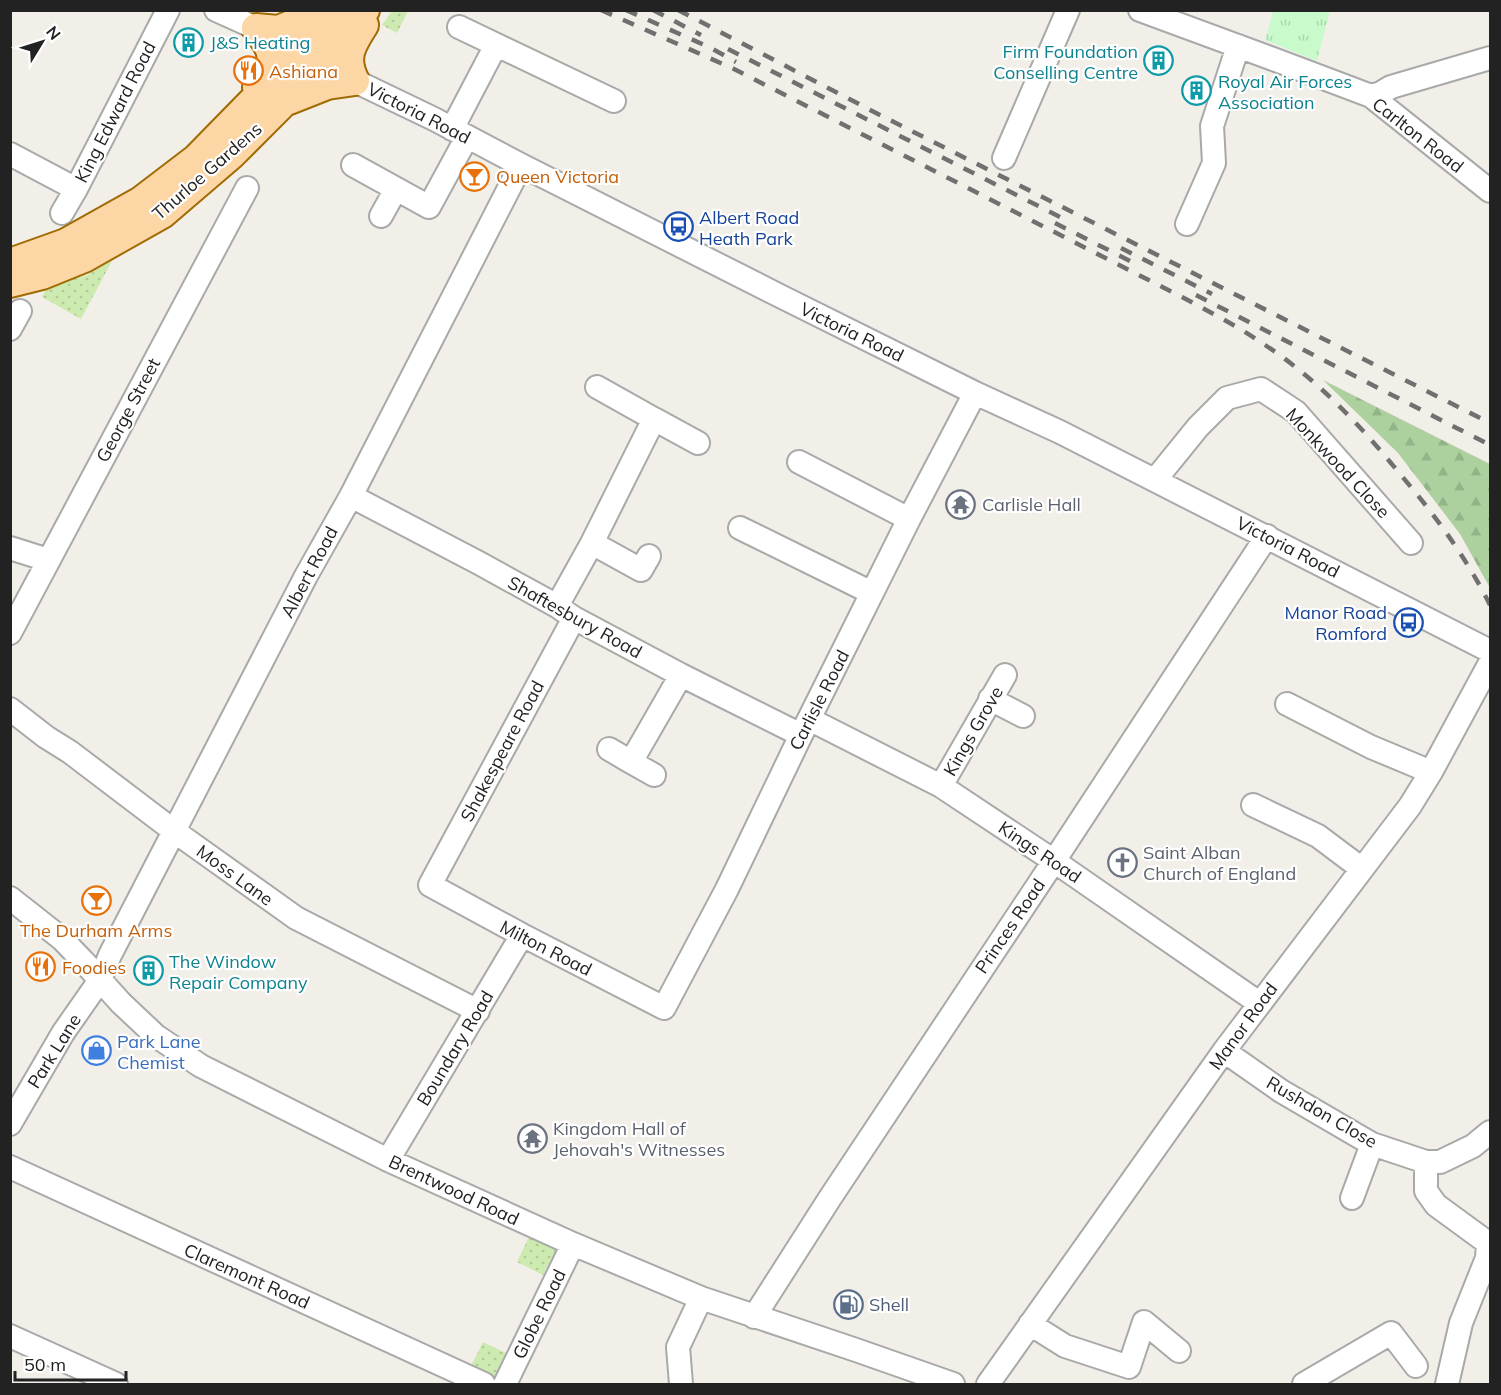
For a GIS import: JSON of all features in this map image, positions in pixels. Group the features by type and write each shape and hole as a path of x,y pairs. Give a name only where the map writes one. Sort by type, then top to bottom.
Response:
{"main road":[{"path":"256,28 278,30 318,10"},
{"path":"310,57 339,10"},
{"path":"310,57 365,10"},
{"path":"285,101 327,85 355,81 350,71 351,47 374,10"},
{"path":"236,118 270,69 272,57 269,45 256,28"},
{"name":"Thurloe Gardens","path":"10,283 42,275 84,258 162,214 232,154 285,101 310,57"},
{"name":"Thurloe Gardens","path":"10,263 66,243 141,201 196,159 236,118 310,57"}],"street":[{"name":"King Edward Road","path":"62,213 168,10"},
{"name":"Victoria Road","path":"216,10 256,28 355,81 975,393 1060,432 1267,536 1491,651"},
{"path":"1004,158 1068,10"},
{"name":"Carlton Road","path":"1140,10 1371,96 1491,191"},
{"path":"459,27 614,101"},
{"path":"353,165 429,207 495,45"},
{"path":"1187,224 1214,163 1212,126 1238,46"},
{"path":"1371,96 1391,87 1491,58"},
{"path":"10,154 76,189"},
{"name":"Albert Road","path":"100,980 110,955 174,831 521,165"},
{"name":"George Street","path":"10,633 240,189"},
{"path":"381,216 396,189"},
{"path":"597,387 698,443"},
{"name":"Monkwood Close","path":"1155,480 1198,427 1227,398 1261,389 1296,412 1411,543"},
{"name":"Carlisle Road","path":"664,1008 727,889 909,519 975,393"},
{"name":"Shakespeare Road","path":"430,885 566,612 592,543 654,419"},
{"path":"799,462 909,519"},
{"name":"Shaftesbury Road","path":"351,495 681,675 805,727"},
{"path":"740,528 872,593"},
{"name":"Princes Road","path":"754,1317 830,1198 1267,536"},
{"path":"592,543 641,570 649,555"},
{"path":"10,548 48,560"},
{"name":"Manor Road","path":"988,1384 1224,1050 1410,806 1491,663"},
{"path":"631,762 681,675"},
{"name":"Kings Grove","path":"941,786 1005,675"},
{"path":"990,699 1023,716"},
{"path":"1287,704 1371,747 1431,772"},
{"name":"Moss Lane","path":"10,709 296,918 478,1011"},
{"name":"Kings Road","path":"805,727 941,786 1259,1003"},
{"path":"609,749 654,775"},
{"path":"1253,806 1318,836 1362,869"},
{"name":"Milton Road","path":"430,885 664,1008"},
{"name":"Brentwood Road","path":"10,898 62,939 120,1003 156,1036 201,1066 388,1160 573,1244 701,1298 953,1384"},
{"name":"Boundary Road","path":"388,1160 522,935"},
{"name":"Park Lane","path":"10,1124 63,1033 100,980"},
{"name":"Rushdon Close","path":"1224,1050 1281,1091 1372,1143 1426,1162"},
{"path":"1447,1384 1461,1323 1487,1258 1488,1243 1436,1205 1426,1191 1426,1162 1440,1162 1473,1146 1491,1132"},
{"path":"1352,1198 1372,1143"},
{"name":"Claremont Road","path":"10,1167 484,1384"},
{"name":"Globe Road","path":"505,1384 573,1244"},
{"path":"681,1384 678,1347 701,1298"},
{"path":"1030,1324 1065,1346 1129,1367 1144,1322 1179,1351"},
{"path":"1304,1384 1391,1333 1416,1366"},
{"path":"10,1336 116,1384"}],"green space":[{"path":"392,11 408,11 397,33 382,25"},
{"path":"1273,11 1330,11 1317,61 1265,40"},
{"path":"112,261 81,319 42,297 48,285 87,275"},
{"path":"1323,380 1490,464 1490,588 1460,534 1398,453"},
{"path":"529,1237 556,1250 543,1275 517,1262"},
{"path":"483,1342 508,1354 496,1378 471,1366"}],"railway":[{"path":"601,10 734,69 1182,297 1255,338 1303,373 1370,438 1438,521 1471,570 1490,605"},
{"path":"626,10 711,48 736,62"},
{"path":"653,10 701,35"},
{"path":"678,10 878,114 1490,423"},
{"path":"728,49 1068,221"},
{"path":"1055,223 1130,261"},
{"path":"1121,248 1212,294"},
{"path":"1196,295 1490,445"}],"place":[{"name":"J&S Heating","path":"189,42"},
{"name":"Firm Foundation Conselling Centre","path":"1159,61"},
{"name":"Ashiana","path":"248,71"},
{"name":"Royal Air Forces Association","path":"1197,91"},
{"name":"Queen Victoria","path":"475,176"},
{"name":"Albert Road Heath Park","path":"678,227"},
{"name":"Carlisle Hall","path":"961,504"},
{"name":"Manor Road Romford","path":"1408,622"},
{"name":"Saint Alban Church of England","path":"1122,862"},
{"name":"The Durham Arms","path":"96,901"},
{"name":"Foodies","path":"41,967"},
{"name":"The Window Repair Company","path":"148,971"},
{"name":"Park Lane Chemist","path":"96,1051"},
{"name":"Kingdom Hall of Jehovah's Witnesses","path":"532,1138"},
{"name":"Shell","path":"848,1304"}]}
